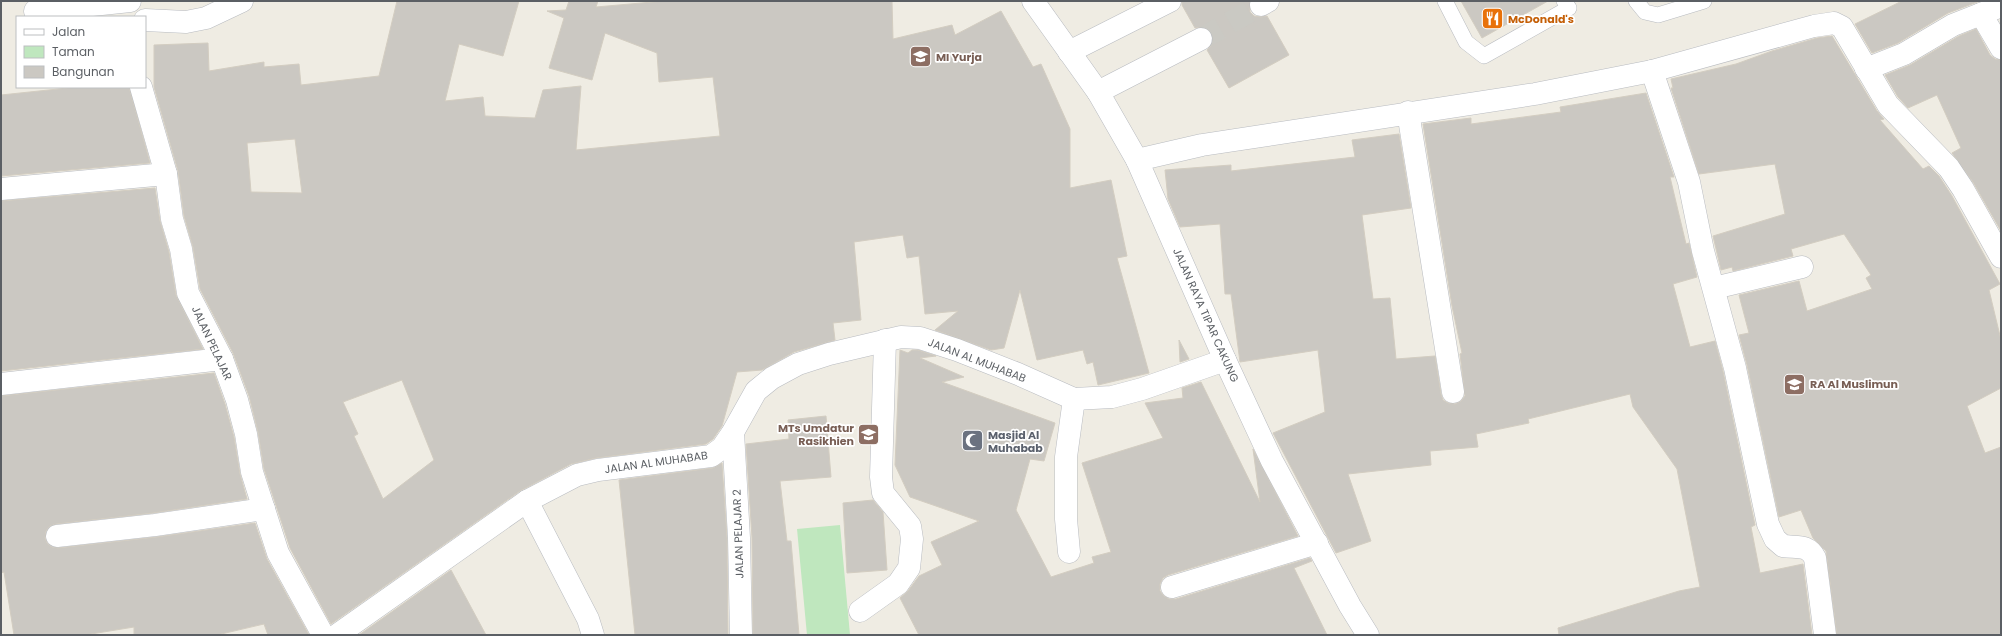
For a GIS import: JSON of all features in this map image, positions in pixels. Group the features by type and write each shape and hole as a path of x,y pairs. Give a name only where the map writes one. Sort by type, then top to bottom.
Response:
{"street":[{"path":"35,11 130,1 131,16"},
{"path":"146,20 186,22 206,18 242,1"},
{"name":"JALAN RAYA TIPAR CAKUNG","path":"1033,1 1098,92 1137,160 1225,360 1272,461 1368,635"},
{"path":"1069,52 1170,1"},
{"path":"1866,69 1904,54 1953,25 2001,6"},
{"path":"1981,14 2001,48"},
{"path":"1137,160 1202,145 1408,112 1535,94 1652,71 1814,26 1834,23 1842,27 1888,105 1949,168 1964,189 2001,257"},
{"path":"1098,92 1201,39"},
{"path":"1652,71 1689,182 1703,251 1735,368 1768,524 1775,539 1784,546 1805,547 1812,551 1815,558 1825,635"},
{"name":"JALAN PELAJAR","path":"141,88 166,174 172,219 181,249 188,293 222,359 237,400 252,472 278,553 323,635"},
{"path":"1408,112 1452,392"},
{"path":"1,189 166,174"},
{"path":"1714,288 1802,267"},
{"name":"JALAN AL MUHABAB","path":"337,635 527,501 577,475 598,470 711,456 722,448 733,432 756,391 772,378 798,364 829,354 901,337 920,338 1018,374 1074,399 1112,397 1142,389 1225,360"},
{"path":"860,611 898,584 909,568 912,539 910,526 883,493 881,477 885,340"},
{"path":"1,384 222,359"},
{"path":"1069,552 1066,519 1066,457 1074,399"},
{"name":"JALAN PELAJAR 2","path":"733,432 739,538 741,635"},
{"path":"527,501 588,619 593,635"},
{"path":"57,536 155,525 264,509"},
{"path":"1172,586 1317,543"}],"lane":[{"path":"1445,1 1466,42 1484,56 1568,8 1564,1"},
{"path":"1636,1 1645,12 1658,15 1704,1"}],"green space":[{"path":"840,525 850,635 807,635 797,529"}],"building":[{"path":"397,1 519,1 503,56 459,44 445,101 483,97 485,116 535,118 543,90 581,86 576,150 720,136 713,77 659,82 657,53 605,33 592,80 549,68 564,18 547,11 566,10 569,1 598,1 596,7 664,1 892,1 893,39 952,25 955,35 1001,11 1033,67 1041,64 1070,129 1070,188 1111,180 1127,256 1117,258 1149,373 1098,385 1093,362 1087,364 1083,350 1037,360 1020,290 1004,348 991,350 935,330 958,311 925,314 919,256 907,258 903,235 854,242 861,320 833,323 835,340 794,352 762,370 737,372 722,426 713,439 706,444 596,458 571,464 520,491 331,624 290,548 264,469 258,432 249,396 233,353 200,289 193,247 184,216 178,171 154,87 154,45 208,43 209,71 264,62 264,67 299,64 301,85 379,76","holes":["295,139 302,193 251,192 247,143","402,380 434,460 383,499 354,436 358,434 343,402"]},
{"path":"1182,1 1250,1 1250,12 1254,16 1267,16 1289,55 1229,88 1207,50 1211,46 1213,40 1212,33 1207,28 1195,28 1182,5"},
{"name":"McDonald's","path":"1461,1 1548,1 1482,38"},
{"path":"1902,1 1980,1 1948,13 1898,43 1872,53 1855,24"},
{"path":"1976,29 1990,55 1995,59 2001,60 2001,231 1973,182 1952,153 1961,148 1937,95 1908,108 1898,97 1885,75 1910,65 1959,36"},
{"path":"1832,36 1877,111 1884,119 1880,120 1923,169 1929,166 1939,176 1952,196 2000,284 1989,290 2001,340 2001,388 1967,406 1985,453 2001,447 2001,635 1837,635 1826,551 1813,538 1801,510 1779,517 1747,365 1739,335 1749,333 1739,295 1799,281 1807,311 1872,289 1866,278 1871,275 1844,234 1791,249 1793,256 1733,271 1732,267 1721,270 1713,236 1785,214 1775,164 1699,174 1671,88 1673,88 1671,79 1736,64 1772,51 1817,38"},
{"path":"68,88 129,88 150,163 1,176 1,95"},
{"path":"1646,93 1674,177 1670,177 1686,244 1689,243 1697,277 1673,284 1690,347 1715,341 1723,371 1755,525 1751,527 1760,573 1803,564 1812,635 1559,635 1558,628 1679,591 1700,587 1677,469 1633,407 1630,394 1528,419 1529,423 1476,434 1478,447 1430,451 1431,465 1348,474 1371,541 1336,553 1273,433 1325,412 1318,350 1240,362 1231,294 1225,294 1220,224 1180,227 1168,199 1165,170 1231,165 1231,171 1355,157 1352,140 1399,134 1411,208 1362,215 1373,299 1390,298 1396,359 1435,356 1443,400 1448,403 1455,404 1461,401 1465,396 1460,354 1462,353 1452,306 1423,124 1471,118 1471,124 1561,112 1560,107"},
{"path":"155,188 160,221 169,252 176,295 203,349 1,371 1,201"},
{"path":"1179,340 1189,359 1180,362"},
{"path":"900,350 908,353 912,350 918,350 936,356 920,358 964,377 942,382 1055,423 1044,461 1030,459 1016,510 1051,577 1094,563 1092,557 1111,552 1082,463 1163,438 1145,403 1183,398 1182,388 1201,382 1260,502 1253,449 1298,536 1168,575 1163,578 1160,584 1160,591 1169,599 1176,599 1310,558 1312,561 1294,568 1327,635 919,635 900,598 908,591 919,576 942,565 931,542 979,521 910,497 895,465"},
{"path":"214,373 225,404 234,437 240,474 247,499 153,513 56,524 50,526 46,531 45,538 47,543 52,547 58,548 157,537 255,523 267,559 309,635 268,635 264,624 217,635 134,635 134,627 85,635 14,635 4,572 1,573 1,396"},
{"path":"826,416 831,477 780,481 787,541 791,541 799,635 753,635 752,538 746,444 789,439 788,420"},
{"path":"722,463 727,538 728,635 635,635 619,480 713,468"},
{"path":"873,500 883,512 887,570 847,573 843,503"},
{"path":"451,570 486,635 359,635"}],"tunnel":[{"path":"1201,39 1261,5"}],"place":[{"name":"McDonald's","path":"1493,19"},
{"name":"MI Yurja","path":"921,57"},
{"name":"RA Al Muslimun","path":"1794,384"},
{"name":"MTs Umdatur Rasikhien","path":"869,434"},
{"name":"Masjid Al Muhabab","path":"973,441"}]}
